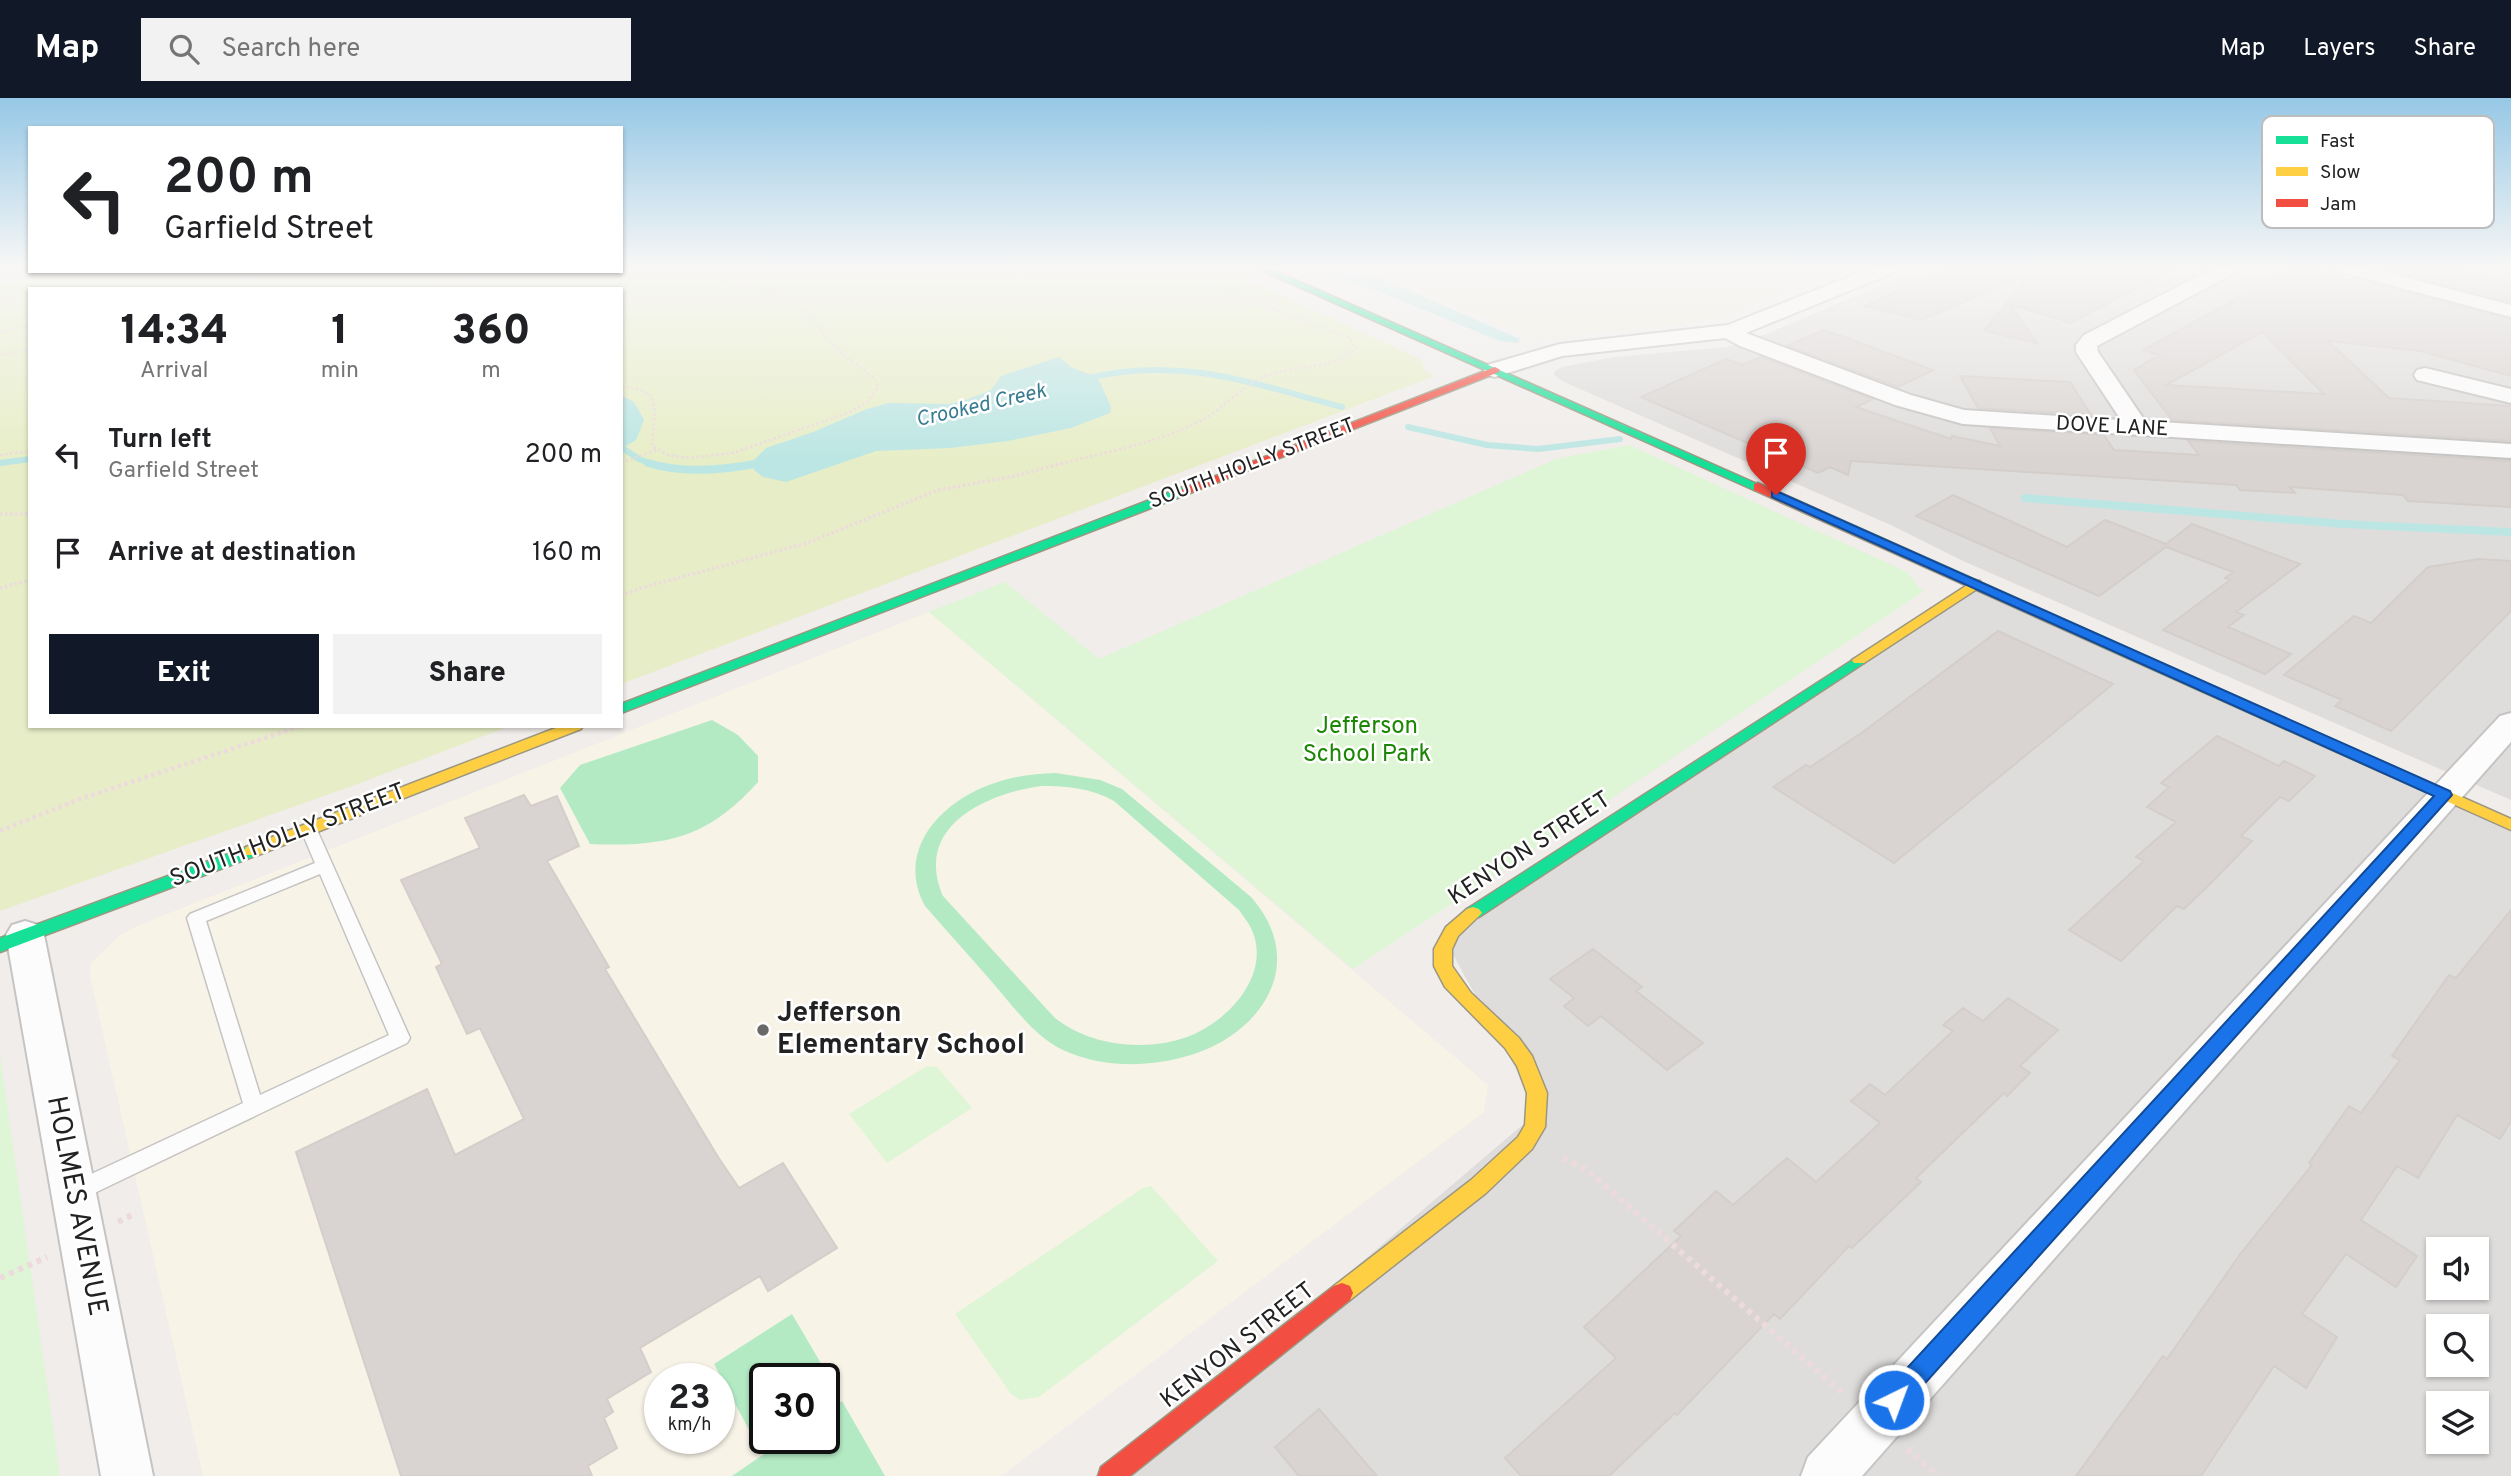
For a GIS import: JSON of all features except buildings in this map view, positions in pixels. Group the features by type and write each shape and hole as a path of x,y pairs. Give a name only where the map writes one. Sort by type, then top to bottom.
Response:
{"street":[{"path":"1404,330 2511,825"},
{"path":"2108,330 2091,339 2086,345 2087,352 2139,429"},
{"name":"SOUTH HOLLY STREET","path":"623,708 1495,370 1560,350 1729,331"},
{"name":"DOVE LANE","path":"1729,331 1748,342 1851,381 1947,413 1983,419 2511,451"},
{"path":"2426,375 2511,396"},
{"name":"KENYON STREET","path":"1110,1476 1499,1170 1528,1140 1539,1111 1536,1088 1520,1053 1506,1036 1467,1004 1445,974 1445,940 1454,926 1975,584"},
{"path":"1827,1476 2511,723"},
{"name":"SOUTH HOLLY STREET","path":"13,940 309,830 571,728"},
{"name":"HOLMES AVENUE","path":"13,940 73,1193 127,1476"}],"lane":[{"path":"73,1193 400,1038 309,830"},
{"path":"254,1107 196,918 325,865"}],"path":[{"path":"623,386 643,391 652,397 655,422 651,440 657,449 673,455 702,457 746,450 852,410 868,401 878,387 875,379 830,342 823,330"},
{"path":"623,595 807,542 937,490 1015,476 1158,437 1203,419 1249,389 1259,379 1273,373 1316,367 1345,359 1356,349 1355,343 1331,330"},
{"path":"0,355 28,350"},
{"path":"623,463 657,449"},
{"path":"0,455 28,451"},
{"path":"0,514 28,514"},
{"path":"0,588 28,581"},
{"path":"0,831 77,800 295,728"},
{"path":"1528,1140 1587,1170 1938,1476"}],"shaded area":[{"path":"1514,330 1624,330 1536,340"},
{"path":"1775,330 2511,330 2511,800 1963,561 1893,526 1564,382 1554,375 1555,371 1562,367 1614,357 1727,347"},
{"path":"1975,584 2511,825 2511,1476 1110,1476 1539,1111 1445,940"},
{"name":"Jefferson Elementary School","path":"929,612 1488,1085 1484,1112 1001,1476 203,1476 90,976 91,963 119,936 139,925"}],"green space":[{"path":"0,330 28,330 28,728 505,728 355,785 0,911"},
{"path":"623,330 1358,330 1422,360 1425,371 1435,376 623,683"},
{"name":"Jefferson School Park","path":"1629,445 1907,572 1923,592 1353,969 929,612 1005,582 1099,659 1556,459"},
{"path":"712,720 738,735 758,756 758,782 721,816 683,835 641,844 590,844 560,788 580,765"},
{"path":"1056,773 1100,780 1122,789 1251,897 1269,923 1276,949 1276,974 1267,997 1252,1017 1232,1035 1208,1049 1153,1063 1097,1061 1058,1048 1027,1023 925,906 917,886 919,848 940,816 955,803 992,784 1016,777","holes":["1041,786 1069,787 1114,801 1239,910 1251,928 1256,945 1256,962 1243,994 1217,1020 1187,1037 1154,1044 1118,1043 1083,1034 1054,1017 943,896 936,872 938,851 946,833 960,818 977,806 1019,790"]},
{"path":"0,1056 60,1476 0,1476"},
{"path":"927,1066 937,1067 972,1108 887,1163 849,1114"},
{"path":"1151,1186 1218,1261 1039,1397 1020,1400 1011,1394 955,1314 1143,1188"},
{"path":"792,1314 821,1363 749,1363 749,1430 735,1404 735,1363 716,1363"},
{"path":"842,1401 885,1476 732,1476 764,1454 840,1454"}],"water":[{"path":"1474,330 1500,330 1520,339 1518,343 1500,341"},
{"path":"1059,357 1071,367 1098,378 1111,407 1110,413 1071,428 1008,441 950,448 876,451 786,482 763,477 754,470 754,460 766,448 867,409 889,403 949,404 963,401 991,390 1001,376"},
{"path":"623,396 634,402 644,420 636,440 623,448"}],"waterway":[{"name":"Crooked Creek","path":"1084,379 1119,372 1183,371 1245,381 1342,407"},
{"path":"1408,427 1487,445 1538,449 1620,439"},
{"name":"Crooked Creek","path":"623,448 650,464"},
{"name":"Crooked Creek","path":"0,463 28,459"},
{"name":"Crooked Creek","path":"751,465 765,462"},
{"name":"Crooked Creek","path":"650,464 675,469 704,470 760,463"},
{"path":"2025,498 2343,524 2511,532"}],"traffic: fast":[{"path":"1402,330 1758,487"},
{"path":"623,708 1186,490"},
{"path":"1473,913 1859,660"},
{"path":"0,945 252,851"}],"traffic: slow":[{"path":"1859,660 1975,584"},
{"path":"2266,715 2511,825"},
{"path":"252,851 571,728"},
{"path":"1342,1293 1478,1187 1525,1143 1535,1127 1537,1093 1525,1061 1512,1043 1465,998 1443,966 1443,949 1452,931 1473,913"}],"traffic: jam":[{"path":"1186,490 1495,370"},
{"path":"1758,487 2266,715"},
{"path":"1110,1476 1342,1293"}],"place":[{"name":"Jefferson Elementary School","path":"763,1030"}],"route":[{"path":"1776,495 2444,795 1894,1400"}]}
